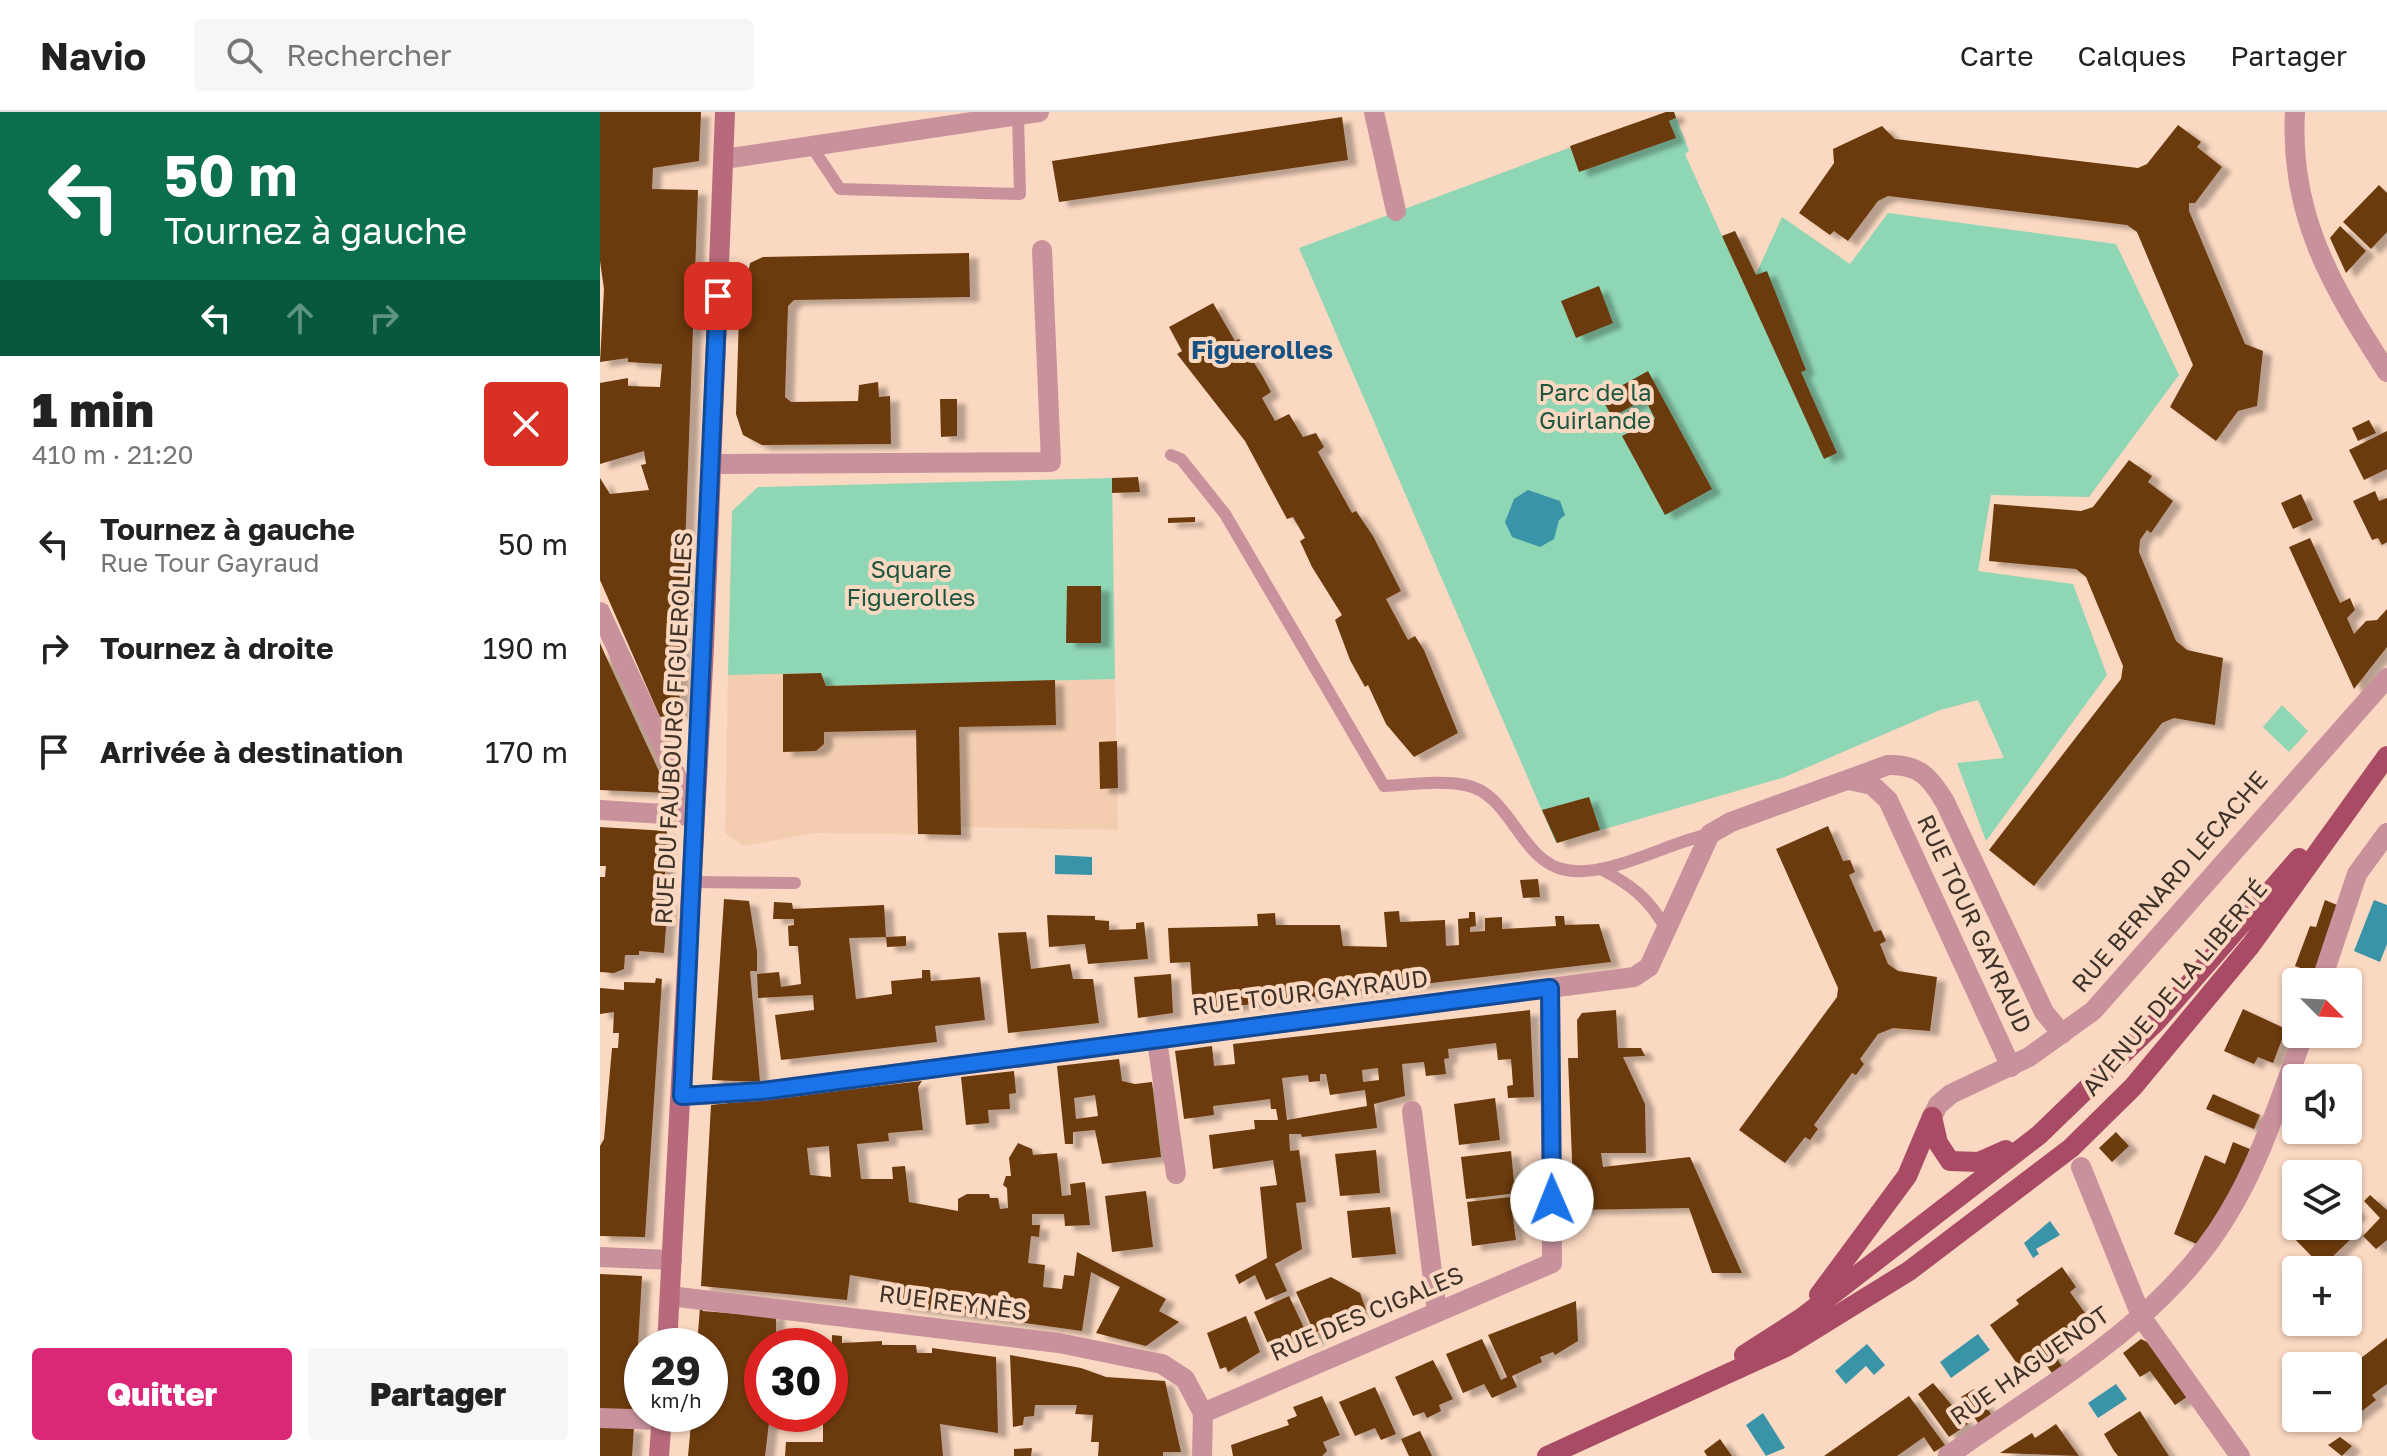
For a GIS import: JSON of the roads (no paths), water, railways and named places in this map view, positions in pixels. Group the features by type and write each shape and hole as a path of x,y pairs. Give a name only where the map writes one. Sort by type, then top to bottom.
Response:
{"main road":[{"name":"AVENUE DE LA LIBERTÉ","path":"1684,1395 1803,1317 2039,1135 2113,1066 2200,976 2387,755"},
{"name":"AVENUE DE LA LIBERTÉ","path":"1547,1456 1786,1347 1909,1271 2071,1148 2133,1087 2251,945 2387,755"},
{"path":"1932,1117 1938,1143 1950,1161 1965,1164 1979,1162 2039,1135"},
{"path":"1803,1317 1907,1176 1932,1117"}],"street":[{"name":"RUE DU FAUBOURG FIGUEROLLES","path":"668,1328 712,464 725,112"},
{"path":"1374,112 1396,211"},
{"path":"2295,112 2294,136 2300,193 2317,248 2329,278 2387,372"},
{"path":"724,159 1028,114"},
{"path":"712,464 908,466 1051,462 1042,250"},
{"path":"600,612 695,816 600,810"},
{"name":"RUE BERNARD LECACHE","path":"1932,1117 1938,1105 1951,1094 2011,1067 2093,1011 2387,678"},
{"name":"RUE TOUR GAYRAUD","path":"682,1096 762,1091 1634,977 1649,967 1710,834 1731,822 1888,765 1907,765 1928,775 1945,802 2044,1012 2062,1034"},
{"name":"RUE TOUR GAYRAUD","path":"1849,780 1872,785 1888,800 2011,1067"},
{"path":"2326,968 2357,874 2387,833"},
{"name":"RUE DES CIGALES","path":"1203,1413 1552,1263 1550,988"},
{"path":"1157,1040 1176,1174"},
{"name":"RUE HAGUENOT","path":"1948,1456 2142,1318 2193,1265 2228,1215 2258,1157 2299,1048"},
{"path":"1412,1111 1437,1312"},
{"path":"2081,1167 2142,1318 2240,1456"},
{"path":"600,1257 672,1260"},
{"name":"RUE REYNÈS","path":"670,1296 1059,1343 1162,1364 1185,1379 1203,1413"},
{"path":"1202,1456 1203,1413"},
{"path":"600,1418 624,1418"},
{"path":"659,1456 660,1432"}],"lane":[{"path":"812,147 840,189 1020,194 1028,114"},
{"path":"1171,455 1181,459 1225,514 1384,786 1465,785 1486,793 1541,857 1565,870 1601,869 1684,839 1710,834"},
{"path":"1601,869 1638,889 1654,907 1666,929"},
{"path":"692,882 795,883"}],"water":[{"path":"1528,490 1560,501 1565,515 1559,520 1554,539 1540,547 1512,537 1505,522 1514,499"},
{"path":"1055,855 1092,857 1092,875 1055,874"},
{"path":"2374,900 2387,905 2387,944 2380,962 2354,951"},
{"path":"2050,1221 2060,1235 2036,1249 2039,1254 2033,1258 2024,1243"},
{"path":"1978,1334 1990,1350 1951,1378 1940,1362"},
{"path":"1867,1344 1885,1365 1874,1375 1866,1366 1846,1384 1835,1371"},
{"path":"2116,1384 2127,1399 2098,1418 2088,1403"},
{"path":"1763,1413 1785,1448 1766,1456 1746,1425"}],"district":[{"name":"Figuerolles","path":"1262,350"}],"park label":[{"name":"Parc de la Guirlande","path":"1595,407"},
{"name":"Square Figuerolles","path":"911,584"}]}
